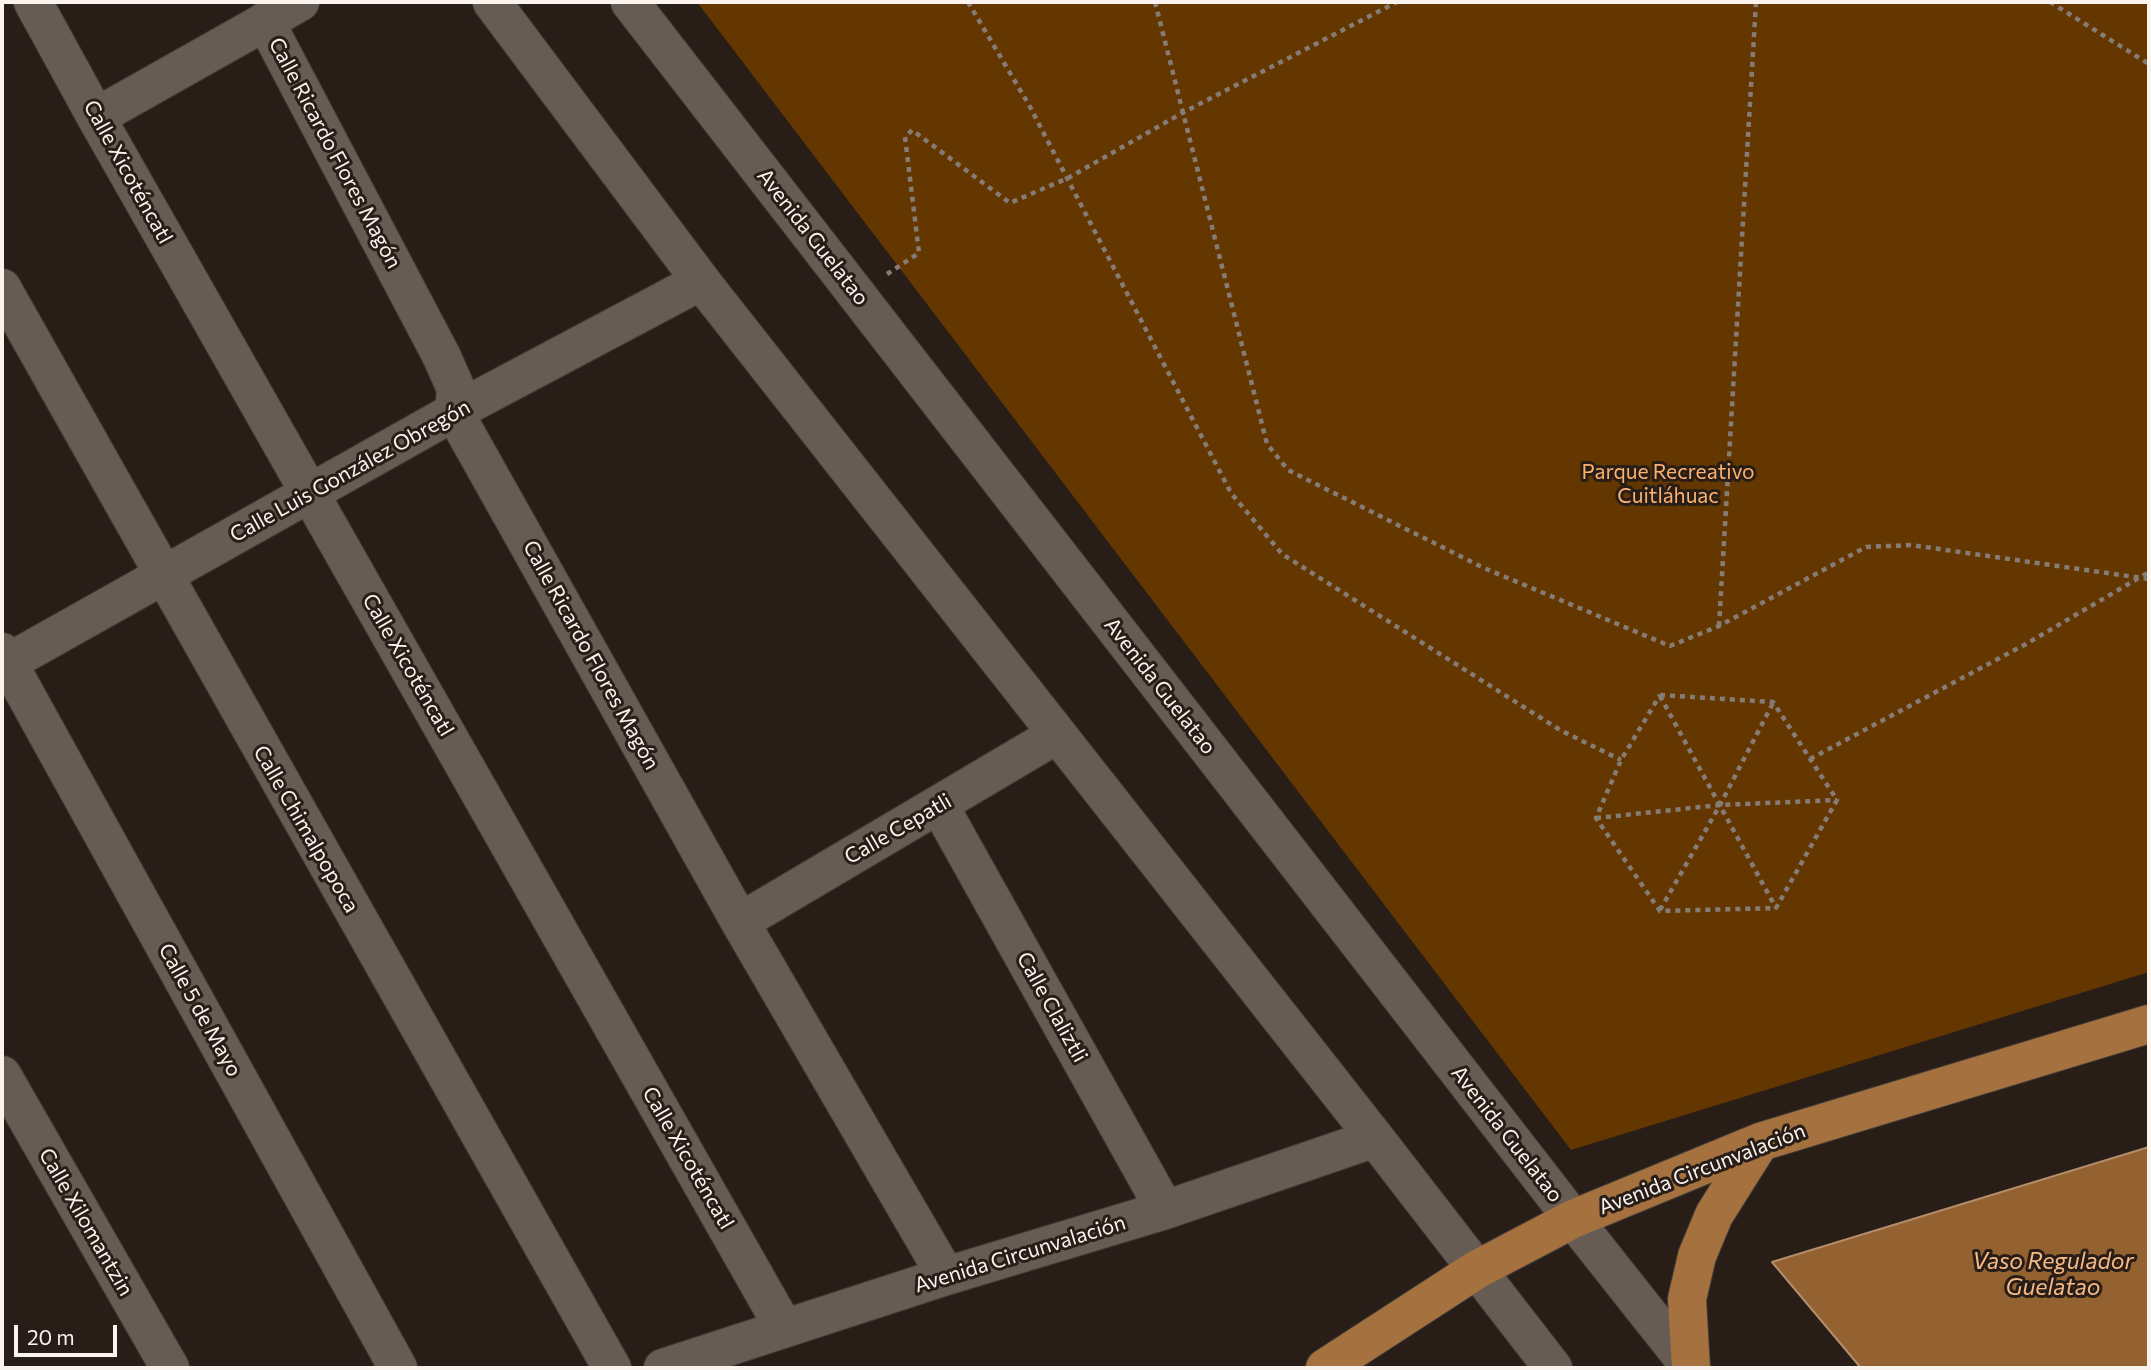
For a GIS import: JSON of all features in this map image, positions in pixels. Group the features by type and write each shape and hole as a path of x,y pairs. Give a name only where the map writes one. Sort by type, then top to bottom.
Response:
{"main road":[{"name":"Avenida Circunvalación","path":"1325,1368 1476,1270 1573,1219 1760,1142 2149,1024"},
{"path":"1691,1368 1687,1299 1697,1256 1714,1215 1760,1142"}],"street":[{"name":"Calle Xicoténcatl","path":"33,2 784,1328"},
{"path":"96,117 300,2"},
{"path":"492,2 701,281 1553,1368"},
{"name":"Avenida Guelatao","path":"630,2 1691,1368"},
{"name":"Calle Ricardo Flores Magón","path":"265,21 442,357 456,389 454,412 740,922 946,1276"},
{"name":"Calle Luis González Obregón","path":"4,660 162,576 454,412 701,281"},
{"name":"Calle Chimalpopoca","path":"2,288 162,576 612,1368"},
{"name":"Calle 5 de Mayo","path":"4,660 398,1368"},
{"name":"Calle Cepatli","path":"740,922 1056,735"},
{"name":"Calle Claliztli","path":"939,805 1165,1210"},
{"name":"Calle Xilomantzin","path":"2,1075 170,1368"},
{"name":"Avenida Circunvalación","path":"663,1368 946,1276 1165,1210 1375,1138"}],"path":[{"path":"968,2 1029,105 1231,494 1282,554 1560,730 1621,760"},
{"path":"1155,2 1267,444 1288,470 1484,568 1670,646 1719,626 1866,547 1912,545 2149,579"},
{"path":"857,295 919,253 905,137 912,130 1010,203 1068,178 1184,112 1397,2"},
{"path":"1719,626 1756,2"},
{"path":"2050,2 2149,64"},
{"path":"1810,758 2026,644 2149,572"},
{"path":"1596,818 1621,760 1660,695"},
{"path":"1660,695 1773,702"},
{"path":"1660,695 1776,908"},
{"path":"1773,702 1837,800"},
{"path":"1660,911 1720,805 1773,702"},
{"path":"1596,818 1720,805 1837,800"},
{"path":"1776,908 1837,800"},
{"path":"1596,818 1660,911"},
{"path":"1660,911 1776,908"}],"green space":[{"name":"Parque Recreativo Cuitláhuac","path":"697,2 2149,2 2149,972 1571,1150"}],"water":[{"name":"Vaso Regulador Guelatao","path":"2149,1147 2149,1368 1861,1368 1772,1262"}]}
